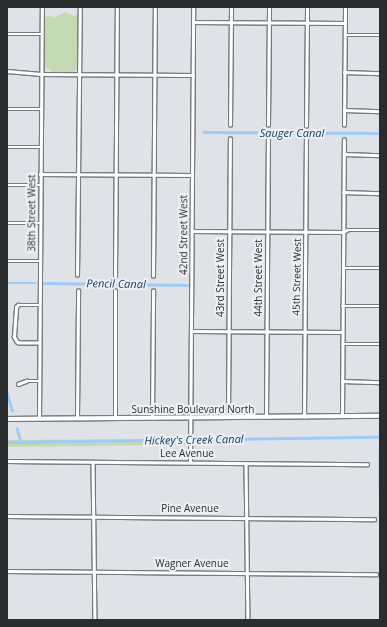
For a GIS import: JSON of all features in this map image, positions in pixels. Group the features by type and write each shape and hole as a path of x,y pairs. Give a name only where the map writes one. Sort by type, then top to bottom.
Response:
{"street":[{"name":"38th Street West","path":"38,419 42,7"},
{"path":"78,275 80,7"},
{"path":"115,276 117,7"},
{"path":"153,276 155,7"},
{"name":"42nd Street West","path":"190,462 193,7"},
{"path":"230,125 231,7"},
{"path":"268,125 269,7"},
{"path":"306,126 307,7"},
{"path":"344,125 345,7"},
{"path":"193,22 345,23"},
{"path":"7,34 42,34"},
{"path":"344,35 380,35"},
{"path":"7,71 41,74 192,75"},
{"path":"344,72 380,73"},
{"path":"7,109 41,109"},
{"path":"344,110 380,111"},
{"name":"45th Street West","path":"304,416 306,137"},
{"name":"43rd Street West","path":"228,417 230,139"},
{"name":"44th Street West","path":"266,417 268,140"},
{"path":"342,416 344,140"},
{"path":"7,147 40,148"},
{"path":"344,154 380,155"},
{"path":"40,174 192,175"},
{"path":"7,185 40,185"},
{"path":"343,192 380,193"},
{"path":"7,223 40,223"},
{"path":"192,232 343,232 347,230 379,230"},
{"path":"7,261 40,261"},
{"path":"343,268 380,268"},
{"path":"77,419 78,291"},
{"path":"114,418 115,291"},
{"path":"152,418 153,291"},
{"path":"39,343 19,343 16,342 14,337 16,307 18,305 40,305"},
{"path":"342,306 380,306"},
{"path":"191,331 342,332"},
{"path":"342,344 380,344"},
{"path":"18,384 26,380 39,381"},
{"path":"342,382 380,382"},
{"name":"Sunshine Boulevard North","path":"7,419 380,416"},
{"name":"Lee Avenue","path":"7,461 367,464"},
{"path":"93,462 95,620"},
{"path":"246,463 248,620"},
{"name":"Pine Avenue","path":"7,516 374,519"},
{"name":"Wagner Avenue","path":"7,571 376,574"}],"green space":[{"path":"65,12 74,16 79,14 79,69 70,73 61,74 54,73 41,64 43,17 51,16 54,18"},
{"path":"166,439 199,442 222,441 237,444 7,447 7,440"}],"waterway":[{"name":"Sauger Canal","path":"203,132 380,133"},
{"name":"Pencil Canal","path":"7,283 35,283"},
{"name":"Pencil Canal","path":"44,283 187,285"},
{"path":"7,392 12,410"},
{"path":"17,428 21,442"},
{"name":"Hickey's Creek Canal","path":"7,442 380,437"},
{"path":"380,450 380,489"}]}
